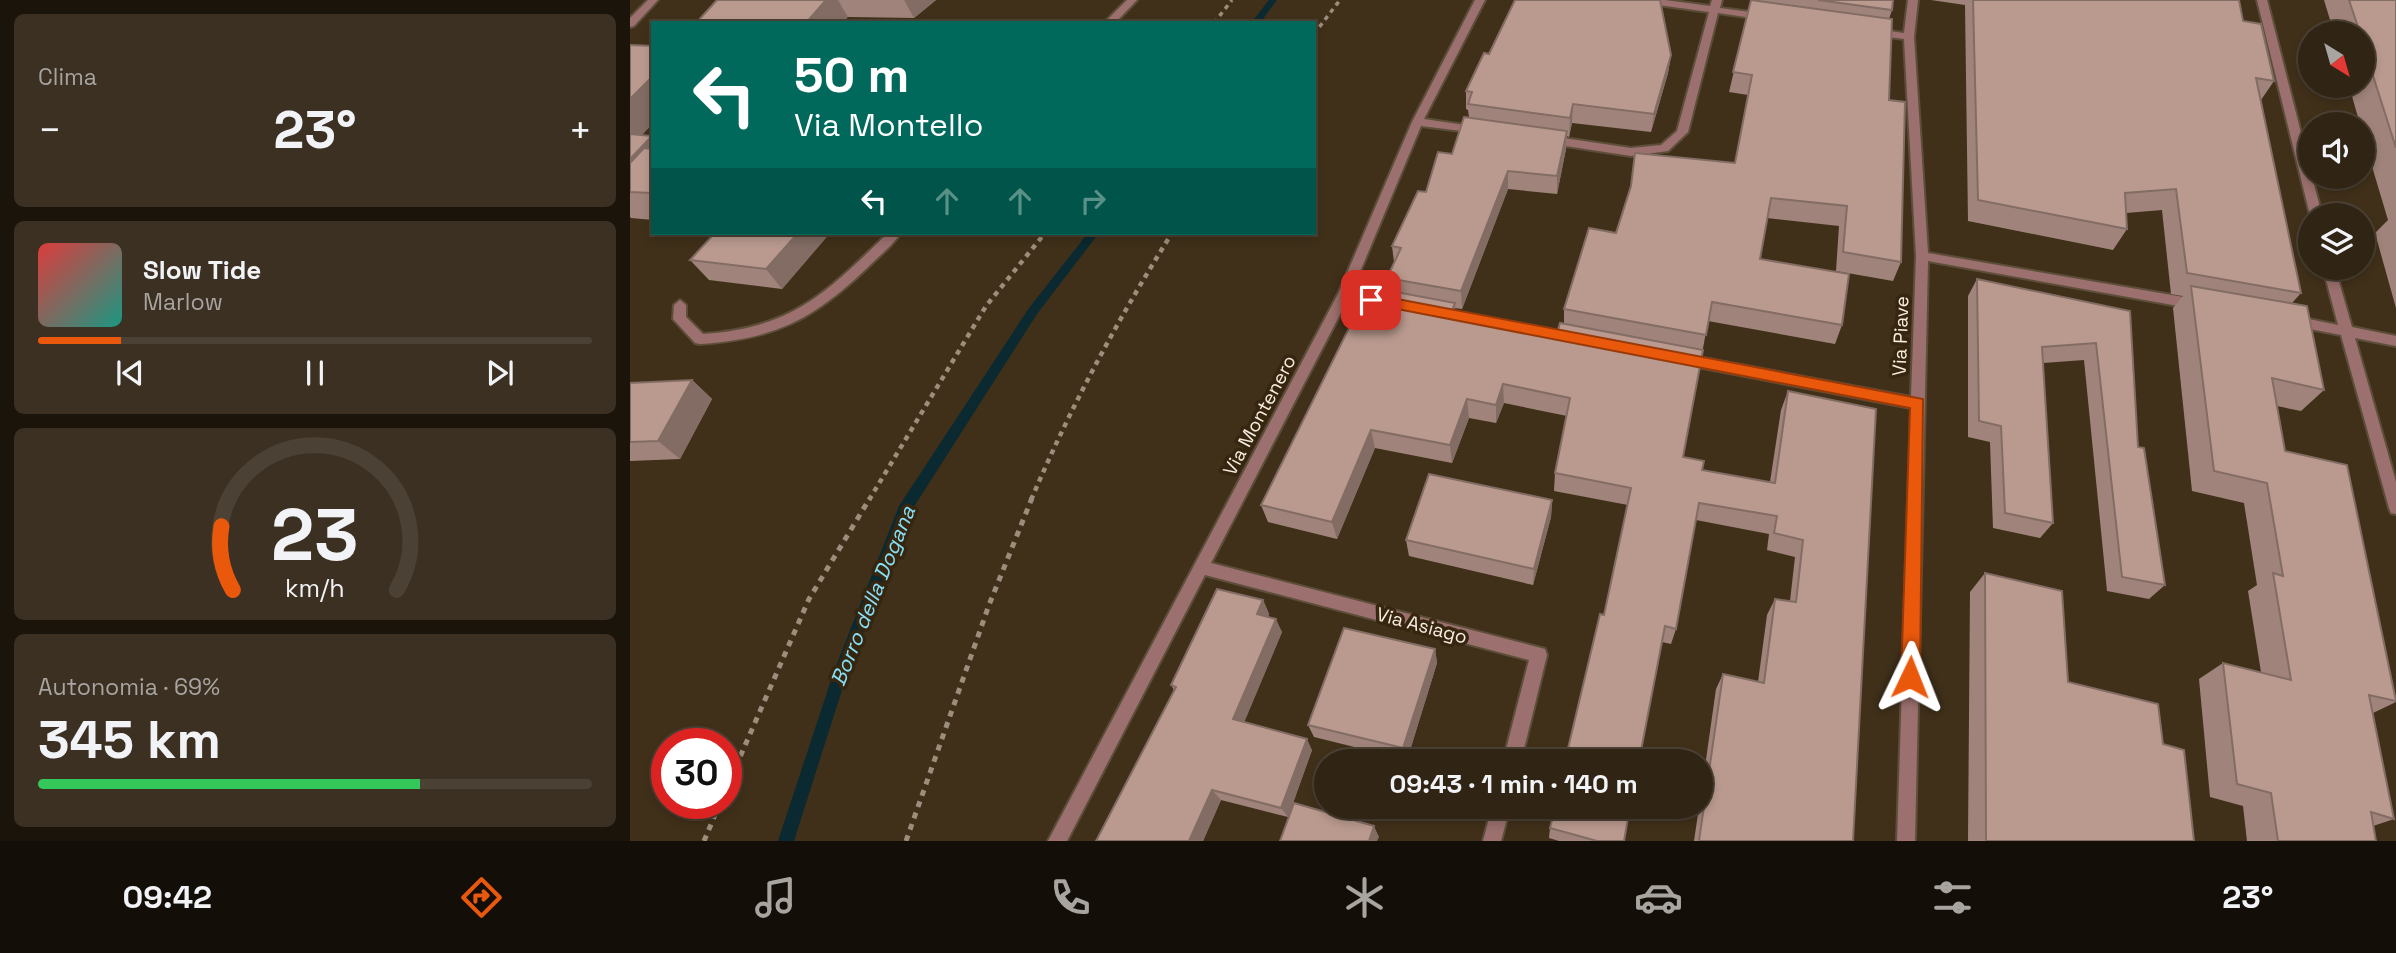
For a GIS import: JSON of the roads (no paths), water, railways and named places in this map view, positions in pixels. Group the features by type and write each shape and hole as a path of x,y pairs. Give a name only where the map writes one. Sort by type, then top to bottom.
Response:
{"street":[{"path":"630,24 653,0"},
{"path":"1111,21 1132,0"},
{"name":"Via Montenero","path":"1057,841 1344,294 1417,122 1480,0"},
{"path":"1644,0 1716,5 1780,19"},
{"name":"Via Piave","path":"1906,841 1922,256 1909,37 1913,0"},
{"path":"2262,0 2313,203"},
{"path":"1538,139 1632,152 1664,148 1682,132 1716,5"},
{"path":"1857,30 1909,37"},
{"path":"1417,122 1484,131"},
{"path":"680,305 679,319 700,339 733,339 786,324 830,297 893,235"},
{"path":"1922,256 2208,306"},
{"path":"2332,280 2396,508"},
{"path":"1344,294 1399,305"},
{"path":"2277,318 2396,341"},
{"path":"1672,357 1918,404"},
{"name":"Via Asiago","path":"1200,567 1539,655 1515,749"},
{"path":"1492,841 1498,819"}],"waterway":[{"name":"Borro della Dogana","path":"1257,21 1273,0"},
{"name":"Borro della Dogana","path":"786,841 841,671 904,510 1033,311 1092,235"}]}
